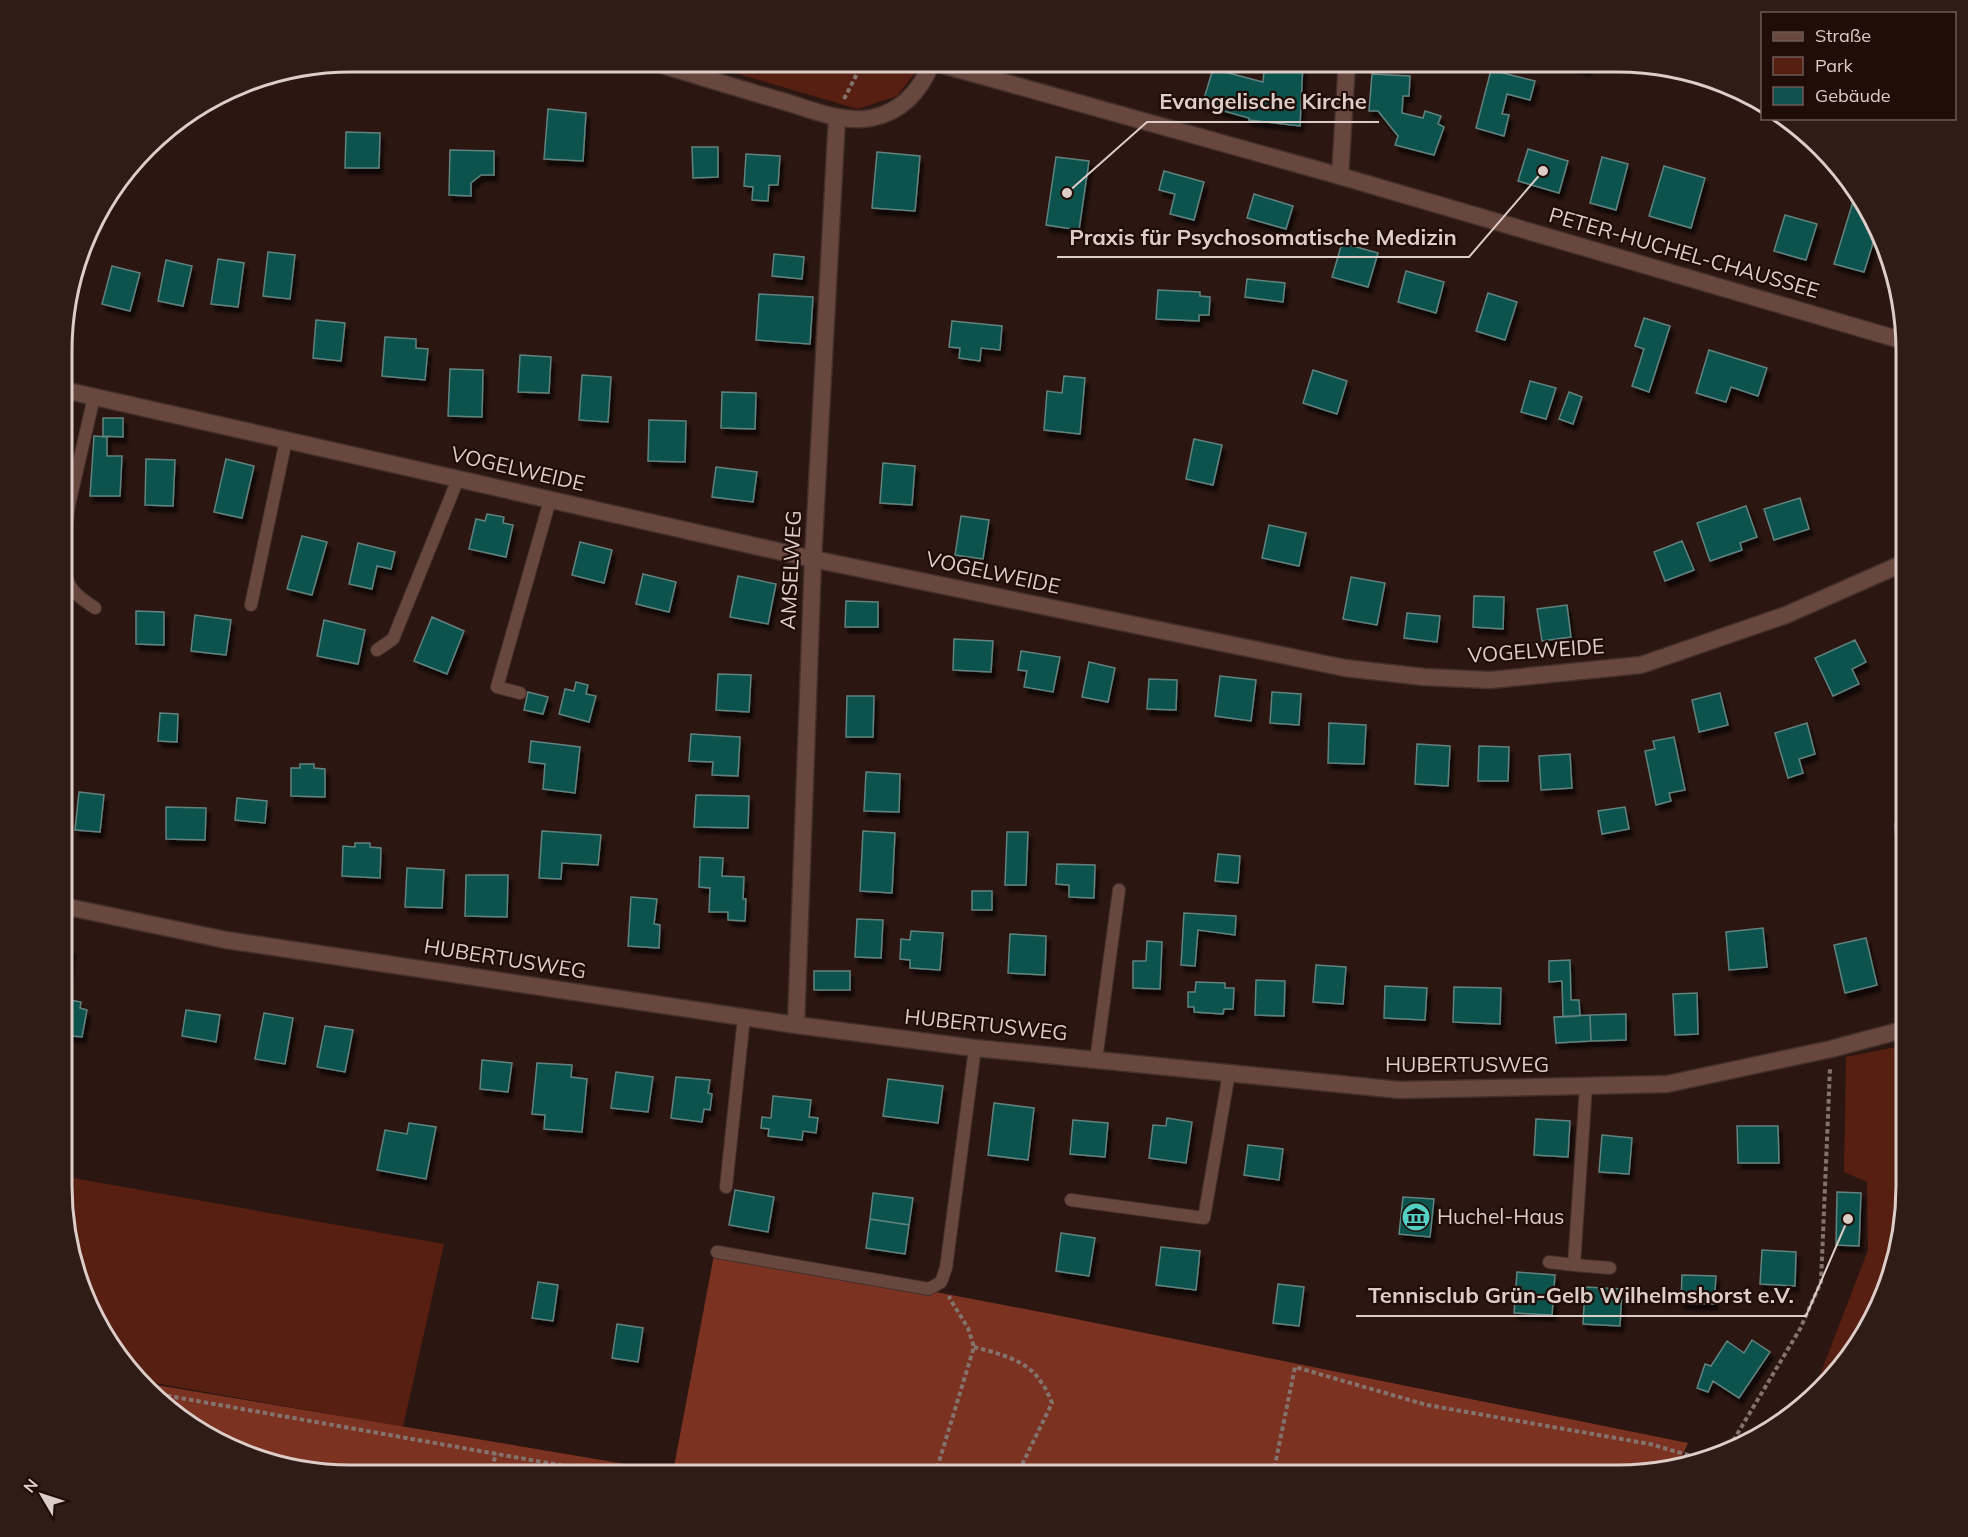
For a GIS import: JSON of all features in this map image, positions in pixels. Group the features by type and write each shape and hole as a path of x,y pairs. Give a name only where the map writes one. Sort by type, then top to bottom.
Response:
{"street":[{"path":"684,72 837,117 868,118 889,112 909,100 928,72"},
{"name":"PETER-HUCHEL-CHAUSSEE","path":"967,72 1340,177 1895,338"},
{"path":"1340,177 1346,72"},
{"name":"AMSELWEG","path":"796,1025 813,559 837,117"},
{"name":"VOGELWEIDE","path":"72,392 813,559 1345,668 1424,678 1490,680 1641,665 1786,615 1896,566"},
{"name":"HUBERTUSWEG","path":"72,908 226,939 796,1025 975,1048 1400,1090 1667,1084 1831,1049 1896,1032"}],"lane":[{"path":"72,492 94,397"},
{"path":"251,605 286,440"},
{"path":"377,650 393,639 458,479"},
{"path":"520,693 497,687 550,500"},
{"path":"72,590 95,608"},
{"path":"1096,1060 1119,891"},
{"path":"726,1187 744,1017"},
{"path":"717,1252 929,1289 941,1282 946,1268 975,1048"},
{"path":"1071,1200 1204,1218 1229,1073"},
{"path":"1574,1265 1586,1086"},
{"path":"1549,1262 1610,1268"}],"path":[{"path":"837,117 858,72"},
{"path":"1734,1439 1800,1329 1821,1282 1831,1049"},
{"path":"938,1465 974,1347 968,1328 950,1299 946,1268"},
{"path":"974,1347 999,1353 1023,1365 1040,1379 1052,1403 1022,1465"},
{"path":"1275,1465 1295,1367 1426,1406 1650,1444 1687,1457"},
{"path":"167,1396 559,1465"},
{"path":"492,1465 497,1454"}],"green space":[{"path":"731,72 916,72 897,96 858,109"},
{"path":"1896,1047 1894,1223 1887,1259 1867,1310 1849,1341 1819,1378 1868,1250 1867,1182 1844,1172 1846,1057"},
{"path":"72,1178 444,1244 403,1427 154,1383 119,1341 93,1293 77,1241"}],"shaded area":[{"path":"714,1255 1051,1314 1688,1443 1681,1458 1654,1463 1617,1465 674,1465"},
{"path":"156,1385 631,1465 351,1465 296,1460 244,1444 211,1428 181,1407"}],"building":[{"path":"1212,72 1225,72 1263,82 1264,72 1303,72 1300,126 1249,120 1249,118 1202,105"},
{"path":"1490,72 1535,81 1530,100 1507,94 1502,114 1509,115 1504,136 1476,128"},
{"path":"1372,74 1410,76 1409,96 1403,96 1402,113 1423,118 1425,111 1441,116 1438,124 1444,127 1434,155 1395,145 1398,136 1378,111 1369,111"},
{"path":"548,109 586,113 583,161 544,159"},
{"path":"346,132 380,133 379,168 345,168"},
{"path":"692,147 718,147 718,177 693,178"},
{"path":"1528,149 1568,161 1559,193 1518,181"},
{"path":"450,150 494,151 494,175 481,175 471,183 471,196 449,195"},
{"path":"877,152 920,156 915,211 872,208"},
{"path":"746,154 780,156 778,185 769,185 768,201 752,200 753,187 744,186"},
{"path":"1056,157 1089,161 1079,230 1046,225"},
{"path":"1602,157 1628,164 1616,210 1590,203"},
{"path":"1664,166 1705,178 1691,228 1649,216"},
{"path":"1164,171 1204,182 1194,220 1170,214 1175,194 1159,190"},
{"path":"1254,194 1293,206 1286,229 1247,218"},
{"path":"1853,202 1874,241 1864,272 1834,264"},
{"path":"1785,215 1817,224 1806,260 1774,251"},
{"path":"1342,243 1378,253 1368,287 1332,277"},
{"path":"268,252 295,255 290,299 263,296"},
{"path":"774,254 804,257 802,279 772,276"},
{"path":"218,259 244,263 238,307 211,304"},
{"path":"166,260 192,266 183,306 158,301"},
{"path":"112,266 140,273 130,311 102,304"},
{"path":"1406,271 1444,282 1436,313 1398,302"},
{"path":"1247,279 1285,283 1283,302 1245,297"},
{"path":"1158,290 1200,292 1200,296 1210,297 1209,315 1199,315 1199,321 1156,319"},
{"path":"1488,293 1517,302 1505,340 1476,331"},
{"path":"759,294 813,297 810,344 756,340"},
{"path":"1644,318 1670,326 1649,392 1632,386 1644,349 1635,346"},
{"path":"316,320 345,323 341,361 313,358"},
{"path":"952,321 1002,326 1000,350 981,348 980,361 959,358 960,348 949,347"},
{"path":"385,337 416,339 416,348 428,349 425,380 382,376"},
{"path":"1709,350 1767,368 1758,396 1731,387 1726,402 1696,393"},
{"path":"520,355 551,357 549,393 518,392"},
{"path":"450,369 483,370 482,417 448,416"},
{"path":"1313,370 1347,381 1337,414 1303,403"},
{"path":"582,375 611,377 608,422 579,420"},
{"path":"1064,376 1085,378 1080,434 1044,430 1047,391 1062,393"},
{"path":"1530,381 1556,388 1546,419 1521,412"},
{"path":"722,392 756,393 755,429 721,428"},
{"path":"1569,392 1582,397 1573,424 1559,419"},
{"path":"103,418 123,418 123,437 103,436"},
{"path":"649,420 686,421 685,462 648,461"},
{"path":"94,436 107,437 107,456 122,456 120,496 90,496"},
{"path":"1194,439 1222,445 1213,485 1186,479"},
{"path":"146,459 175,460 173,506 145,505"},
{"path":"226,459 254,466 242,518 214,512"},
{"path":"883,463 915,466 912,505 880,503"},
{"path":"716,467 757,472 753,502 712,497"},
{"path":"1800,498 1809,529 1774,540 1764,509"},
{"path":"1746,506 1757,537 1740,543 1742,550 1710,561 1697,523"},
{"path":"487,514 504,517 503,523 513,525 506,557 469,549 476,519 485,521"},
{"path":"961,516 989,520 983,559 955,555"},
{"path":"1269,525 1306,533 1299,566 1262,558"},
{"path":"302,536 327,542 312,595 287,589"},
{"path":"1682,541 1694,570 1665,581 1654,552"},
{"path":"580,542 612,550 604,583 572,575"},
{"path":"358,543 395,552 391,569 377,566 372,589 349,584"},
{"path":"643,574 676,582 669,612 636,604"},
{"path":"738,576 776,584 768,624 730,617"},
{"path":"1351,577 1385,583 1377,625 1343,619"},
{"path":"1474,596 1504,597 1503,629 1473,627"},
{"path":"846,601 878,602 878,627 845,627"},
{"path":"1567,605 1571,637 1542,641 1537,609"},
{"path":"136,611 164,612 164,645 136,644"},
{"path":"1407,613 1440,616 1437,642 1404,638"},
{"path":"195,615 231,620 226,655 191,651"},
{"path":"432,617 464,631 447,674 414,661"},
{"path":"324,620 365,630 358,664 317,656"},
{"path":"954,639 993,641 991,672 953,670"},
{"path":"1855,640 1866,662 1852,669 1859,684 1833,696 1815,658"},
{"path":"1021,651 1060,657 1053,692 1024,687 1027,671 1018,670"},
{"path":"1089,662 1115,668 1108,702 1082,697"},
{"path":"718,674 751,675 749,712 716,710"},
{"path":"1220,676 1256,680 1251,721 1215,716"},
{"path":"1149,679 1177,680 1176,710 1147,709"},
{"path":"576,682 588,685 586,694 596,696 589,722 559,714 565,689 574,691"},
{"path":"528,692 548,697 543,714 524,710"},
{"path":"1272,692 1301,694 1299,725 1270,723"},
{"path":"1720,693 1728,725 1699,732 1692,700"},
{"path":"847,696 874,696 873,737 846,737"},
{"path":"160,713 178,714 177,742 158,741"},
{"path":"1329,723 1366,725 1364,764 1328,763"},
{"path":"1807,723 1815,754 1799,759 1803,773 1788,778 1775,733"},
{"path":"691,734 740,737 738,776 712,775 713,762 689,761"},
{"path":"1674,737 1685,790 1669,793 1671,801 1656,805 1645,751 1655,749 1653,741"},
{"path":"531,741 580,747 575,793 543,789 545,764 529,762"},
{"path":"1417,744 1450,746 1448,786 1415,784"},
{"path":"1479,746 1509,747 1508,781 1478,781"},
{"path":"1570,754 1572,788 1541,790 1539,756"},
{"path":"300,764 314,764 314,768 325,769 325,797 291,796 291,768 300,768"},
{"path":"866,772 900,774 899,812 864,811"},
{"path":"79,792 104,795 100,832 75,830"},
{"path":"696,795 749,796 748,828 694,827"},
{"path":"237,798 267,801 265,823 235,820"},
{"path":"166,807 206,808 205,840 166,839"},
{"path":"1625,807 1629,829 1602,834 1598,811"},
{"path":"542,831 601,835 598,865 562,863 561,879 539,878"},
{"path":"863,831 895,833 892,893 860,891"},
{"path":"1007,832 1028,832 1026,885 1005,885"},
{"path":"355,843 370,843 370,847 381,848 380,878 342,876 343,846 355,847"},
{"path":"1218,854 1240,856 1238,883 1215,881"},
{"path":"700,857 723,858 722,876 744,877 745,921 728,920 728,912 709,912 710,888 699,887"},
{"path":"1057,864 1095,865 1094,898 1069,897 1069,885 1056,884"},
{"path":"407,868 444,870 442,908 405,907"},
{"path":"466,875 508,875 507,917 465,916"},
{"path":"972,891 992,891 992,910 972,910"},
{"path":"631,897 657,899 654,924 660,925 659,948 628,946"},
{"path":"1184,913 1236,916 1235,935 1198,930 1195,966 1181,965"},
{"path":"857,919 883,920 881,958 855,957"},
{"path":"1763,928 1767,967 1729,970 1726,932"},
{"path":"911,931 943,933 940,970 910,968 910,960 900,959 901,939 910,940"},
{"path":"1010,934 1046,936 1045,975 1008,973"},
{"path":"1866,938 1877,985 1845,993 1834,945"},
{"path":"1147,941 1162,942 1160,989 1133,988 1133,961 1146,961"},
{"path":"1570,960 1571,1000 1579,1000 1580,1016 1563,1017 1562,981 1549,982 1549,961"},
{"path":"1316,965 1346,967 1343,1004 1313,1002"},
{"path":"814,971 850,971 850,990 814,990"},
{"path":"1256,980 1285,981 1284,1016 1255,1015"},
{"path":"1196,982 1225,983 1225,988 1234,988 1233,1009 1224,1009 1223,1014 1194,1012 1194,1007 1188,1007 1188,992 1195,992"},
{"path":"1385,986 1427,988 1425,1020 1384,1018"},
{"path":"1454,987 1501,988 1500,1024 1453,1022"},
{"path":"1697,993 1698,1034 1675,1035 1673,994"},
{"path":"72,1000 81,1002 80,1008 87,1010 82,1037 72,1036"},
{"path":"186,1010 220,1015 216,1042 182,1036"},
{"path":"264,1013 293,1018 285,1064 255,1059"},
{"path":"1626,1014 1626,1040 1591,1041 1590,1015"},
{"path":"1590,1015 1591,1041 1556,1043 1554,1017"},
{"path":"325,1026 353,1030 345,1072 317,1067"},
{"path":"482,1060 512,1063 508,1092 480,1089"},
{"path":"537,1063 572,1065 571,1077 587,1079 582,1132 544,1129 545,1115 532,1114"},
{"path":"616,1072 653,1077 648,1112 611,1108"},
{"path":"676,1077 710,1080 708,1093 712,1094 710,1110 704,1109 702,1122 671,1118"},
{"path":"888,1079 943,1086 938,1123 883,1116"},
{"path":"773,1096 811,1100 809,1117 818,1118 816,1133 803,1131 802,1140 768,1136 769,1129 761,1128 762,1117 771,1118"},
{"path":"994,1103 1034,1108 1028,1160 988,1155"},
{"path":"1167,1118 1192,1122 1186,1163 1149,1158 1153,1125 1166,1126"},
{"path":"1536,1119 1570,1121 1568,1157 1534,1155"},
{"path":"1073,1120 1108,1123 1105,1157 1070,1154"},
{"path":"409,1123 436,1127 426,1179 377,1170 385,1130 407,1134"},
{"path":"1737,1126 1778,1126 1779,1163 1738,1163"},
{"path":"1602,1135 1632,1138 1629,1174 1599,1172"},
{"path":"1248,1145 1283,1149 1279,1180 1244,1175"},
{"path":"735,1190 774,1197 768,1232 729,1225"},
{"path":"1837,1192 1861,1193 1859,1246 1836,1245"},
{"path":"873,1193 913,1198 909,1225 870,1219"},
{"name":"Huchel-Haus","path":"1403,1197 1434,1199 1430,1237 1399,1234"},
{"path":"870,1219 909,1225 905,1254 866,1248"},
{"path":"1061,1233 1095,1238 1089,1276 1056,1271"},
{"path":"1161,1247 1200,1251 1196,1290 1156,1285"},
{"path":"1762,1250 1796,1252 1795,1286 1760,1284"},
{"path":"1517,1272 1555,1275 1552,1315 1514,1313"},
{"path":"1682,1275 1716,1276 1714,1304 1681,1303"},
{"path":"538,1282 558,1285 553,1321 532,1318"},
{"path":"1278,1284 1304,1287 1299,1326 1273,1323"},
{"path":"1585,1287 1622,1289 1620,1326 1583,1324"},
{"path":"617,1324 643,1328 638,1362 612,1358"},
{"path":"1752,1340 1770,1352 1739,1398 1713,1381 1708,1392 1697,1388 1705,1364 1711,1366 1727,1341 1744,1353"}],"place":[{"name":"Praxis für Psychosomatische Medizin","path":"1543,171"},
{"name":"Evangelische Kirche","path":"1067,193"},
{"name":"Huchel-Haus","path":"1416,1217"},
{"name":"Tennisclub Grün-Gelb Wilhelmshorst e.V.","path":"1848,1219"}]}
